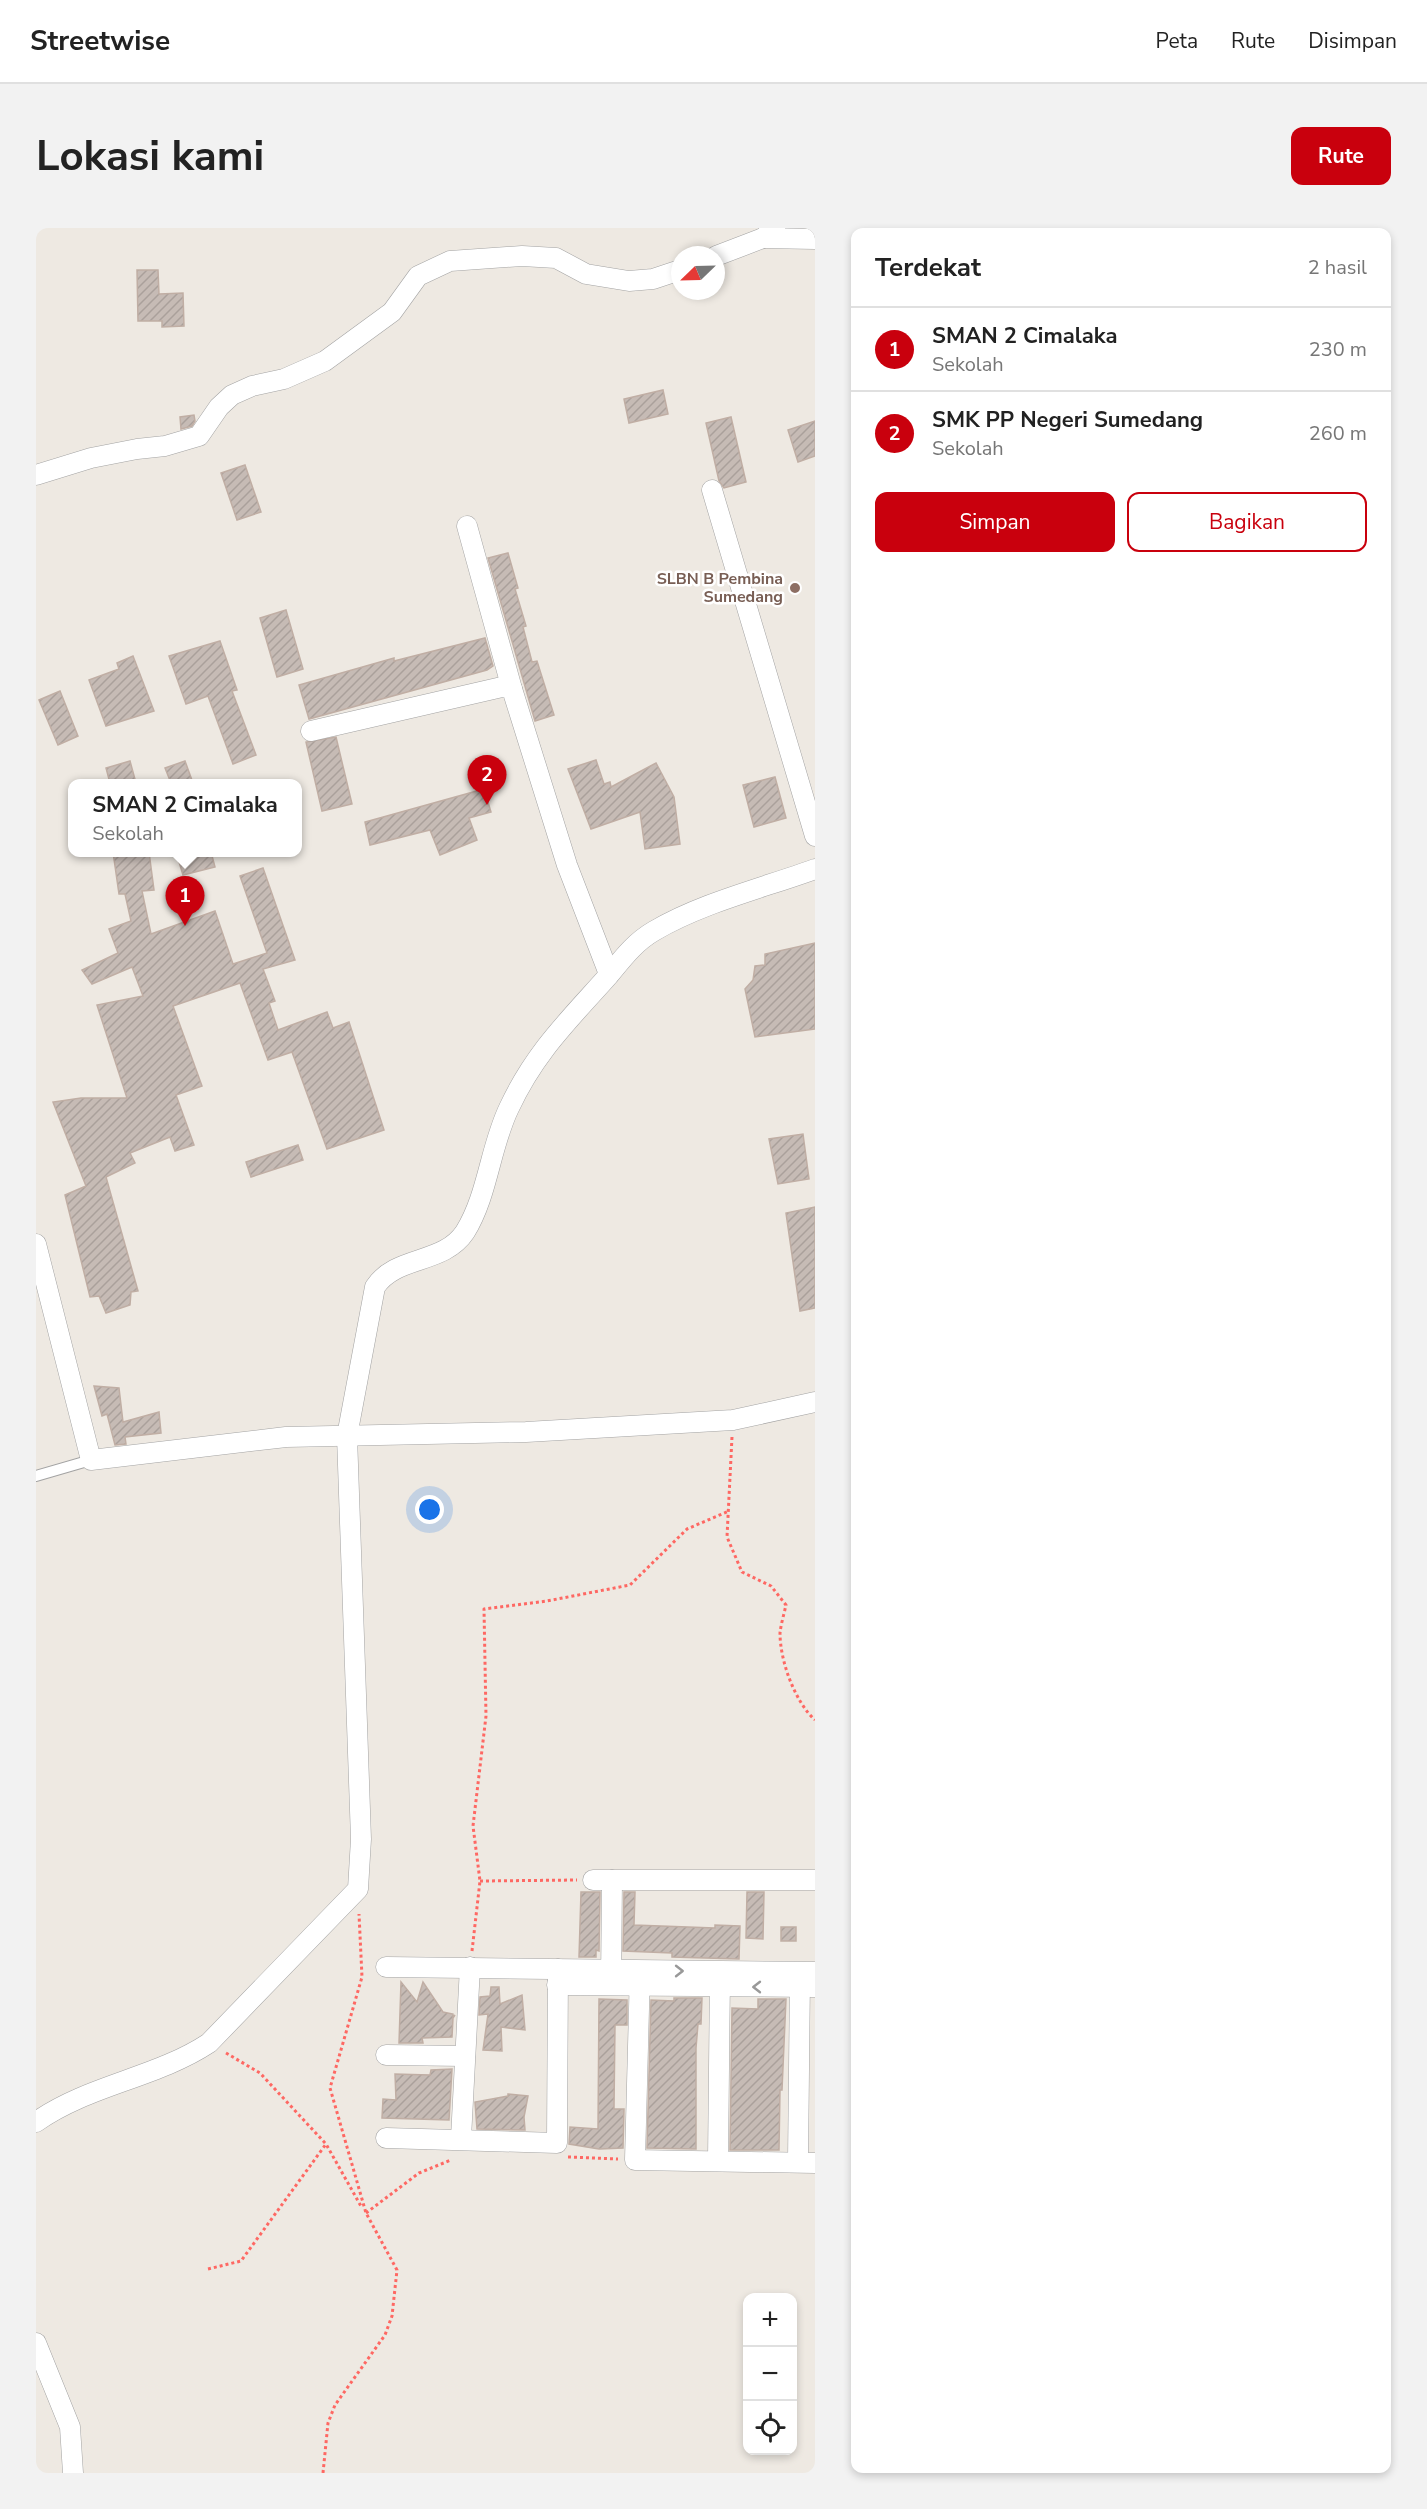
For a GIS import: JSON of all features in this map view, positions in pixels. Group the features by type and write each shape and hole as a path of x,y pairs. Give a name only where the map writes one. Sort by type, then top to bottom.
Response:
{"street":[{"path":"725,252 769,233 815,239"},
{"path":"36,475 91,458 165,446 199,436 219,407 232,395 252,386 284,379 326,361 392,312 417,276 437,265 463,259 556,258 586,274 628,281 653,279 671,273"},
{"path":"712,490 815,836"},
{"path":"467,526 512,689 567,865 609,974"},
{"path":"311,731 502,687 512,689"},
{"path":"36,2122 60,2108 180,2061 209,2043 358,1889 361,1839 347,1436 375,1287 386,1273 436,1255 453,1246 465,1230 483,1188 507,1111 527,1070 575,1011 639,943 678,919 815,869"},
{"path":"36,1244 91,1460 243,1441 526,1432 733,1420 815,1402"},
{"path":"605,1981 603,1880 815,1880"},
{"path":"386,1967 470,1967 605,1981 640,1979 807,1979 806,2162 635,2160 640,1979"},
{"path":"461,2138 470,1967"},
{"path":"386,2138 461,2138 557,2143 557,1977"},
{"path":"718,2161 720,1979"},
{"path":"386,2055 465,2056"},
{"path":"36,2343 70,2427 74,2473"}],"lane":[{"path":"36,1476 91,1460"}],"path":[{"path":"733,1420 727,1537 742,1572 771,1586 786,1605 780,1634 790,1683 804,1710 815,1720"},
{"path":"470,1967 480,1881 473,1826 486,1716 484,1609 548,1601 630,1585 687,1529 729,1511"},
{"path":"480,1881 603,1880"},
{"path":"358,1889 362,1977 330,2088 366,2213"},
{"path":"209,2043 260,2073 326,2144 397,2270 392,2316 385,2335 335,2405 328,2423 323,2473"},
{"path":"208,2269 241,2261 326,2144"},
{"path":"566,2157 635,2160"},
{"path":"366,2213 419,2173 454,2158"}],"building":[{"path":"137,270 158,270 159,294 183,293 184,326 162,327 162,321 138,321"},
{"path":"663,390 668,414 629,423 624,399"},
{"path":"194,415 195,421 192,426 181,429 180,417"},
{"path":"731,417 746,482 724,488 719,481 706,423"},
{"path":"815,421 815,456 798,462 788,430"},
{"path":"245,465 261,512 237,520 221,473"},
{"path":"508,553 518,588 515,589 526,626 523,627 532,662 537,661 554,715 535,721 488,558"},
{"path":"286,610 303,669 277,677 260,618"},
{"path":"485,638 493,666 487,670 309,719 299,685 394,658 394,661"},
{"path":"220,641 237,690 232,691 256,755 233,764 208,696 186,704 169,656"},
{"path":"133,656 154,711 106,726 89,680 119,669 117,663"},
{"path":"60,691 78,736 58,745 39,700"},
{"path":"336,737 352,804 322,811 306,742"},
{"path":"596,760 604,784 610,782 611,787 656,763 674,797 680,844 645,849 640,812 591,829 568,769"},
{"path":"130,761 135,779 109,779 106,768"},
{"path":"185,761 192,779 169,779 165,768"},
{"path":"775,777 786,818 754,827 743,785"},
{"path":"484,789 491,812 469,818 477,840 440,855 430,830 370,845 365,822"},
{"path":"114,857 150,857 154,890 142,891 151,934 215,911 233,964 267,953 240,876 263,868 295,960 263,969 275,1001 269,1003 278,1030 327,1012 333,1028 349,1022 384,1130 327,1149 292,1052 268,1060 240,983 173,1006 202,1086 176,1095 194,1145 175,1151 170,1137 130,1153 135,1163 106,1177 138,1291 131,1292 130,1305 106,1313 99,1296 90,1297 65,1195 86,1186 53,1102 81,1098 127,1098 97,1005 143,996 132,967 92,984 82,970 118,953 109,929 131,921 125,894 119,894"},
{"path":"178,857 212,857 215,867 183,875"},
{"path":"815,943 815,1029 755,1037 745,989 753,980 755,966 765,965 765,954"},
{"path":"803,1134 809,1179 778,1184 769,1139"},
{"path":"298,1145 303,1160 251,1177 246,1162"},
{"path":"815,1207 815,1308 800,1311 786,1213"},
{"path":"94,1386 119,1388 123,1422 159,1412 161,1433 125,1437 126,1444 115,1445 107,1414 102,1416"},
{"path":"581,1892 600,1892 599,1951 596,1950 596,1957 579,1957"},
{"path":"624,1892 635,1892 634,1925 715,1928 715,1925 740,1926 739,1959 672,1957 672,1953 623,1951"},
{"path":"747,1892 764,1892 763,1939 746,1938"},
{"path":"781,1927 796,1927 796,1941 781,1941"},
{"path":"401,1982 417,2002 423,1982 443,2012 453,2014 453,2017 455,2015 452,2037 422,2038 423,2043 399,2043"},
{"path":"491,1987 499,1987 500,2004 522,1995 525,2030 501,2027 502,2051 483,2050 488,2014 479,2015 480,1997 490,1996"},
{"path":"674,1998 702,1998 701,2024 698,2024 696,2048 696,2149 647,2148 651,2000 674,2001"},
{"path":"599,1999 627,2000 627,2025 615,2025 614,2109 624,2109 623,2148 599,2149 569,2144 570,2127 598,2129"},
{"path":"758,1999 786,1999 779,2150 730,2150 732,2008 758,2009"},
{"path":"452,2069 449,2120 382,2118 383,2099 396,2100 395,2074 430,2075 431,2070"},
{"path":"508,2094 528,2096 524,2117 525,2130 477,2129 475,2102 508,2096"}],"place":[{"name":"SLBN B Pembina Sumedang","path":"795,588"},
{"name":"SMK PP Negeri Sumedang","path":"487,805"},
{"name":"SMAN 2 Cimalaka","path":"185,926"}]}
